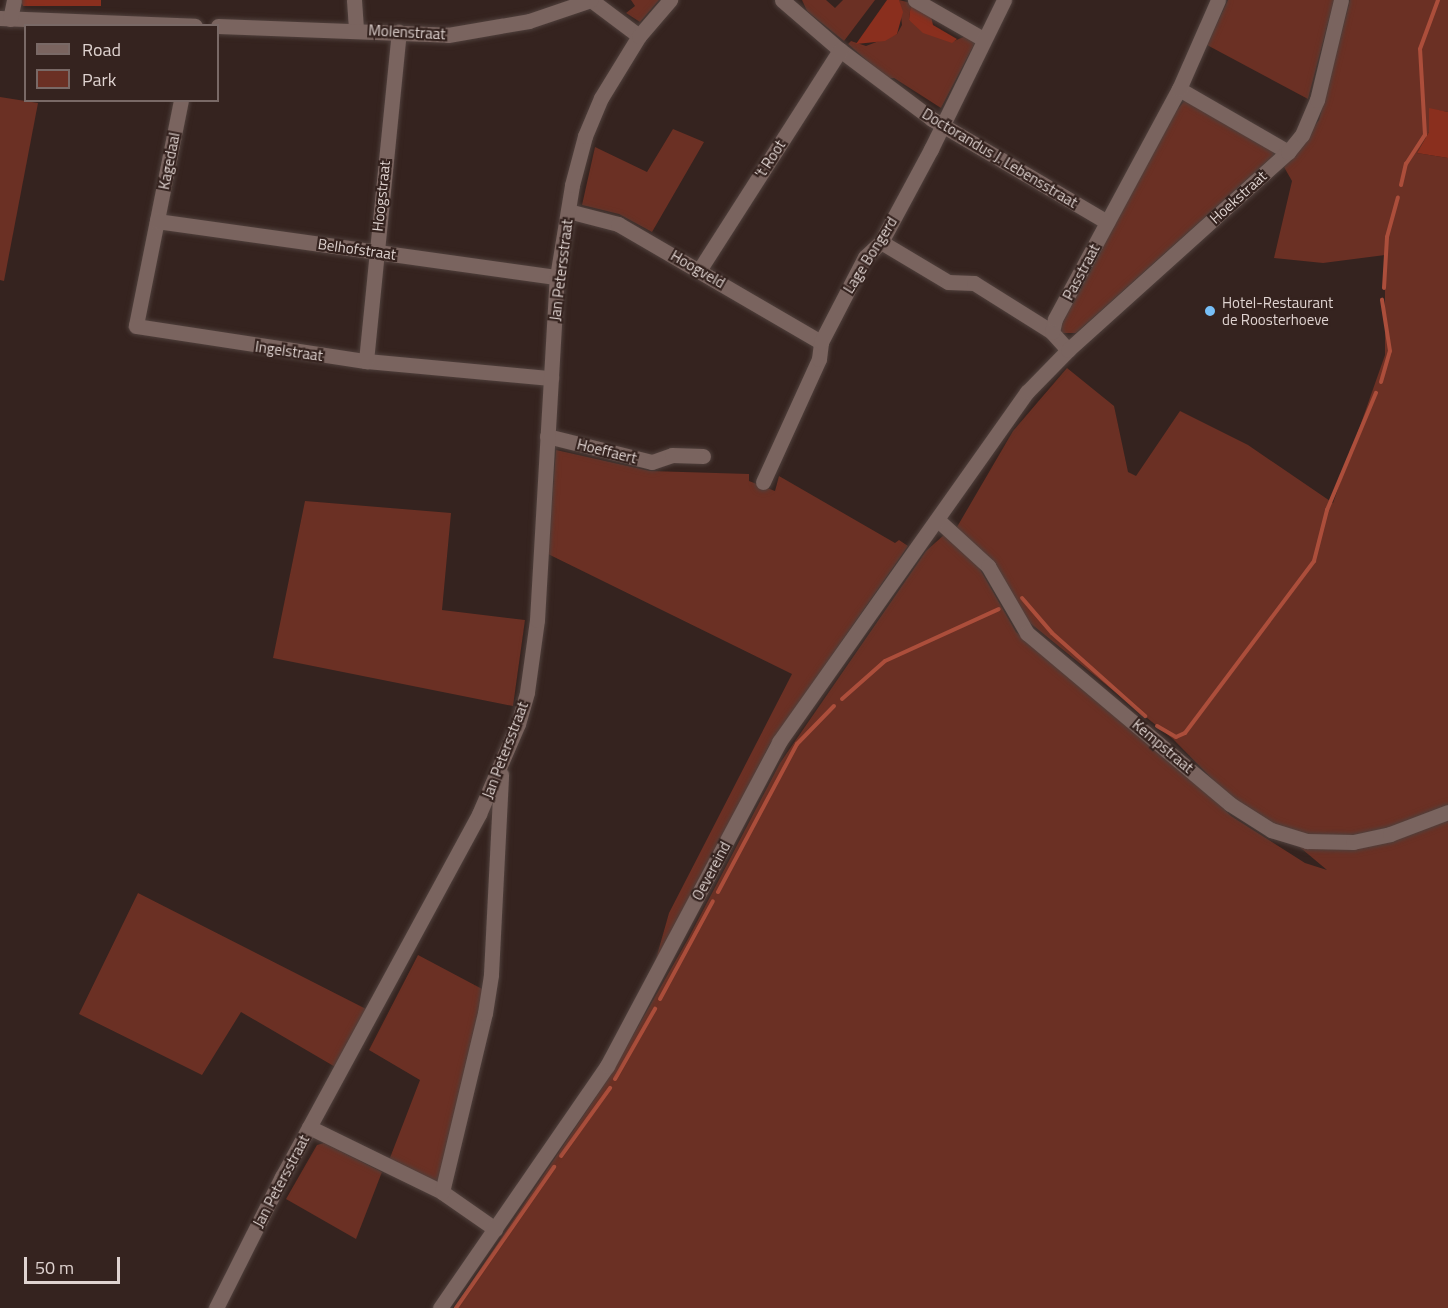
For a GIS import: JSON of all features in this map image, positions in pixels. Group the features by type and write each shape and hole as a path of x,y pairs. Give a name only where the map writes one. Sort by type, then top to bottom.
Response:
{"street":[{"path":"14,0 5,19 141,24"},
{"path":"354,0 356,30"},
{"name":"Molenstraat","path":"219,26 448,35 497,29 562,5 591,0 639,36"},
{"name":"Jan Petersstraat","path":"216,1308 309,1127 479,814 518,724 532,661 557,277 568,211 585,136 601,99 639,36 670,0"},
{"name":"Doctorandus J. Lebensstraat","path":"782,0 840,50 940,124 1107,222"},
{"path":"915,0 983,39"},
{"name":"Lage Bongerd","path":"764,482 819,359 821,342 865,257 881,242 1004,0"},
{"name":"Passtraat","path":"1052,332 1107,222 1179,89 1218,0"},
{"name":"Hoekstraat","path":"1068,350 1288,152 1302,135 1317,100 1341,0"},
{"name":"Hoogstraat","path":"366,361 375,251 399,32"},
{"name":"'t Root","path":"700,269 840,50"},
{"path":"1179,89 1288,152"},
{"name":"Kagedaal","path":"157,221 181,102"},
{"name":"Hoogveld","path":"568,211 618,224 700,269 821,342"},
{"name":"Belhofstraat","path":"157,221 557,277"},
{"name":"Ingelstraat","path":"157,221 135,326 366,361 551,378"},
{"path":"881,242 948,282 974,283 1052,332 1068,350 1027,392 939,521"},
{"name":"Hoeffaert","path":"547,436 651,462 672,455 703,456"},
{"name":"Kempstraat","path":"939,521 988,566 1027,633 1230,804 1271,830 1307,841 1353,842 1390,834 1448,812"},
{"name":"Oevereind","path":"441,1308 607,1066 779,742 939,521"},
{"path":"442,1192 485,1013 491,974 501,765"},
{"path":"309,1127 442,1192 495,1229"}],"green space":[{"path":"631,0 659,0 640,22 626,13 635,6"},
{"path":"802,0 826,0 835,8 843,0 875,0 844,41 807,11"},
{"path":"899,0 911,3 909,20 954,41 966,36 976,41 941,108 894,78 887,78 848,44 851,41 866,46 897,34 902,25"},
{"path":"1228,0 1334,0 1308,99 1207,45"},
{"path":"1350,0 1448,0 1448,112 1429,109 1429,132 1417,153 1448,158 1448,807 1406,824 1338,838 1281,830 1229,796 1173,739 1030,623 957,527 1013,431 1067,368 1114,406 1128,472 1136,476 1180,411 1248,445 1333,503 1385,355 1385,255 1323,263 1274,258 1292,181 1284,167 1319,120"},
{"path":"0,97 38,103 4,281 0,280"},
{"path":"1186,99 1272,148 1274,155 1076,333 1062,333 1060,328 1167,122"},
{"path":"673,129 704,142 652,232 619,214 582,205 595,147 647,172"},
{"path":"556,450 650,471 749,474 749,481 775,491 779,476 895,543 899,540 908,546 770,744 652,973 669,913 792,674 548,554"},
{"path":"305,501 451,513 442,610 525,620 513,706 273,658"},
{"path":"945,534 977,564 1016,632 1194,780 1231,816 1305,863 1327,870 1296,844 1325,846 1448,818 1448,1308 454,1308 608,1079 688,939 780,763 926,551"},
{"path":"138,893 368,1010 337,1068 241,1012 202,1075 79,1014"},
{"path":"418,955 484,990 438,1188 388,1163 420,1080 369,1050"},
{"path":"324,1143 382,1172 356,1239 286,1199 317,1145"}],"shaded area":[{"path":"20,0 101,0 101,6 23,6"},
{"path":"887,0 899,0 903,12 897,34 885,41 856,44"},
{"path":"911,3 931,16 933,25 957,39 952,43 923,33 909,20"},
{"path":"1429,108 1448,112 1448,158 1417,153 1429,132"}],"waterway":[{"path":"1401,185 1406,164 1425,135 1420,49 1438,0"},
{"path":"1384,288 1387,237 1398,197"},
{"path":"1381,382 1390,351 1382,300"},
{"path":"1157,726 1176,737 1185,733 1314,561 1327,510 1376,393"},
{"path":"1022,598 1052,633 1145,716"},
{"path":"842,699 885,661 999,609"},
{"path":"718,892 797,744 834,706"},
{"path":"660,999 713,901"},
{"path":"615,1079 655,1009"},
{"path":"561,1156 610,1088"},
{"path":"456,1308 554,1167"}],"place":[{"name":"Hotel-Restaurant de Roosterhoeve","path":"1210,311"}]}
